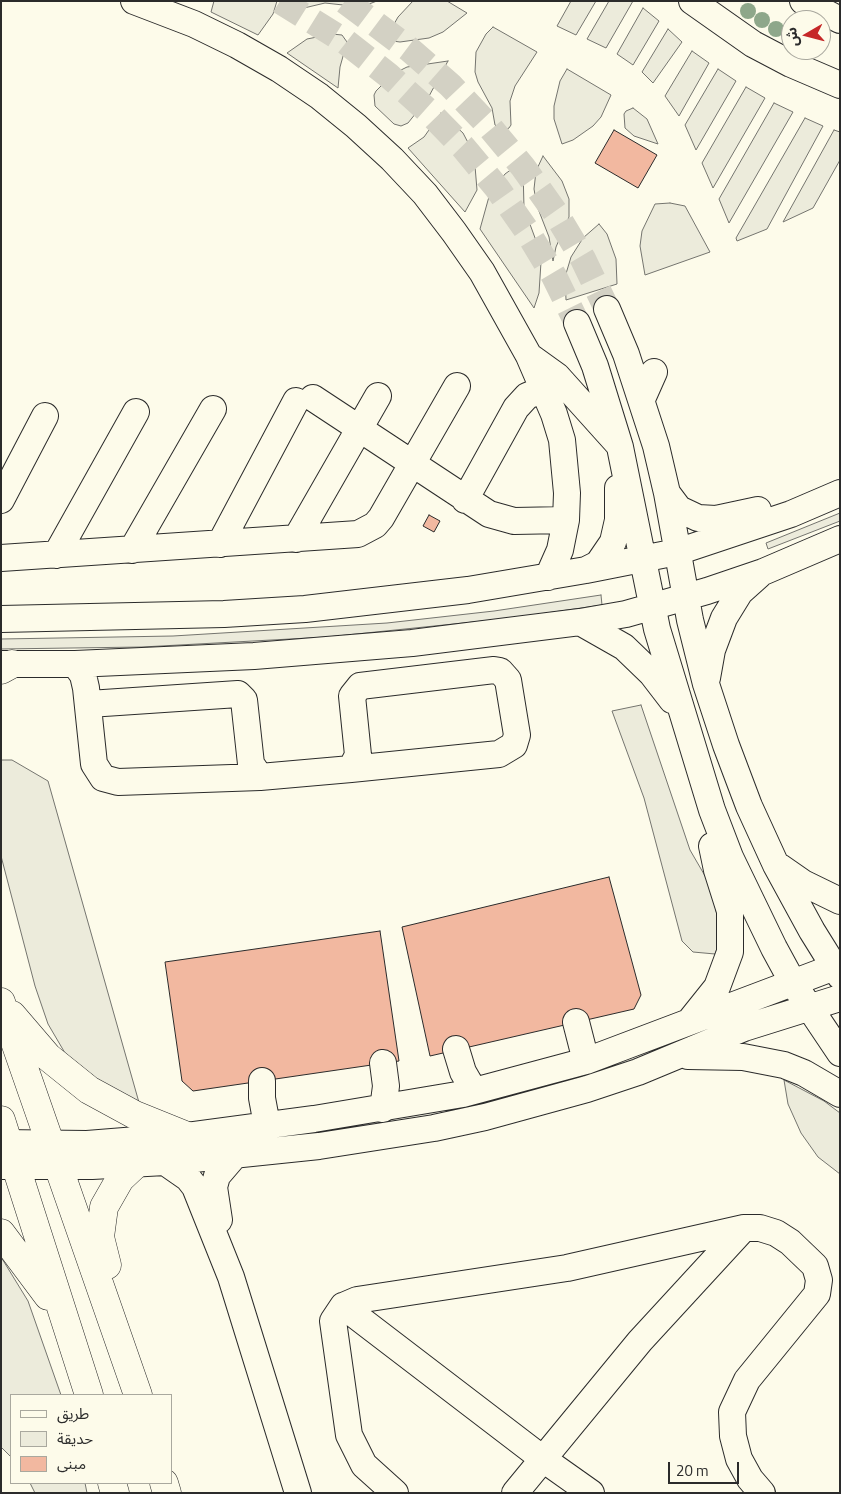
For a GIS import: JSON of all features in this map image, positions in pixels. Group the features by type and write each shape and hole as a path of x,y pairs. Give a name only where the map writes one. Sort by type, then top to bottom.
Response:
{"main road":[{"path":"1,1000 30,1038 68,1075 112,1104 187,1136"},
{"path":"1,1000 138,1394"},
{"path":"6,1148 89,1394"},
{"path":"126,1364 123,1314 101,1247 100,1227 104,1207 113,1188 136,1164"},
{"path":"1,1233 20,1256 66,1324"}],"street":[{"path":"134,1 194,24 237,45 279,69 356,126 392,159 424,194 454,232 487,280 529,356 544,389 562,440 568,493 566,520 560,550 548,577"},
{"path":"692,1 754,44 791,64 840,84"},
{"path":"803,1 840,20"},
{"path":"55,1155 383,1109 474,1092 586,1061 793,983 838,969 776,865 746,797 706,684 685,598 667,493 642,399 607,309"},
{"path":"577,323 595,366 622,455 652,607 681,712 712,810 751,903 793,983 840,1053"},
{"path":"529,356 557,376 622,455 618,520 613,542 598,564 586,570"},
{"path":"642,399 654,372"},
{"path":"1,558 349,536 367,530 375,525 387,510 457,386"},
{"path":"466,500 516,408 527,396 544,389"},
{"path":"296,539 378,396"},
{"path":"220,544 304,400 359,429 490,514 514,521 566,520"},
{"path":"132,550 213,409"},
{"path":"56,555 136,412"},
{"path":"1,500 44,416"},
{"path":"667,493 679,509 698,518 716,519 759,510 791,514"},
{"path":"1,619 206,615 305,609 468,590 548,577 677,552 791,514 840,493"},
{"path":"5,666 254,656 412,643 580,622 685,598 763,572 840,539"},
{"path":"706,684 712,650 724,618 740,592 751,580 763,572"},
{"path":"1,602 29,607 61,618"},
{"path":"580,622 609,637 631,653 652,674 681,712"},
{"path":"412,643 416,680"},
{"path":"75,664 85,681 94,764 97,772 110,781 260,777 351,769 499,754 514,745 517,735 510,685 505,675 500,671 488,670 364,685 356,688 352,701 358,755 351,769"},
{"path":"89,704 238,694 244,700 251,764 260,777"},
{"path":"687,1024 717,986 726,965 732,939 730,911 713,855 710,825 712,810"},
{"path":"776,865 803,883 840,901"},
{"path":"6,1148 136,1164 235,1155 377,1138 485,1117 587,1089 638,1072 744,1028 840,998"},
{"path":"576,1022 586,1061"},
{"path":"456,1050 463,1072 474,1092"},
{"path":"678,1055 743,1057 763,1060 804,1074 840,1094"},
{"path":"383,1063 386,1086 383,1109"},
{"path":"262,1081 262,1098 267,1125"},
{"path":"231,1277 214,1198 214,1187 217,1176 235,1155"},
{"path":"165,1162 188,1178 195,1187 231,1277 298,1493"},
{"path":"515,1493 640,1341 744,1228"},
{"path":"395,1493 364,1465 348,1436 333,1321 343,1306 357,1300 567,1268 744,1228 768,1231 790,1242 815,1266 819,1280 817,1294 747,1380 732,1412 733,1436 739,1459 750,1479 762,1493"},
{"path":"343,1306 543,1459 592,1493"}],"green space":[{"path":"214,1 277,1 273,14 258,35 211,12"},
{"path":"306,1 377,1 361,7 325,3 304,8 303,5"},
{"path":"413,1 447,1 467,13 443,32 429,38 400,42 385,40 398,17"},
{"path":"571,1 596,1 576,35 557,26"},
{"path":"609,1 633,1 606,48 587,39"},
{"path":"643,8 659,21 633,65 617,54"},
{"path":"493,27 537,52 515,86 510,101 511,125 503,131 495,125 492,108 478,82 475,72 476,52 486,34"},
{"path":"668,29 682,42 653,83 642,72"},
{"path":"332,34 342,35 347,42 340,67 338,88 287,53 307,39"},
{"path":"692,51 709,63 679,116 665,96"},
{"path":"448,61 428,98 408,123 401,126 394,124 375,106 374,95 376,91 393,74 407,67"},
{"path":"567,69 611,95 601,117 593,126 573,140 562,144 554,119 554,106 560,81"},
{"path":"718,69 736,81 696,150 685,125"},
{"path":"746,87 765,98 713,188 702,163"},
{"path":"774,103 793,112 729,223 719,199"},
{"path":"633,108 647,119 658,144 634,136 625,128 624,114"},
{"path":"441,113 463,133 474,154 477,190 465,212 408,148 424,137"},
{"path":"805,118 823,126 767,229 737,241 736,238"},
{"path":"834,130 840,132 840,160 813,208 783,222"},
{"path":"543,156 562,181 569,199 569,217 556,247 553,261 549,237 537,206 534,189 536,171"},
{"path":"516,166 523,168 524,208 538,246 541,262 539,293 534,308 480,229 490,193 505,174"},
{"path":"670,203 685,206 710,252 645,275 640,246 642,231 655,204"},
{"path":"599,224 607,234 616,259 617,284 566,300 565,277 571,257 583,238"},
{"path":"840,513 840,521 768,549 766,543"},
{"path":"601,595 602,605 512,618 327,637 142,647 1,649 1,639 173,636 387,623 494,611"},
{"path":"641,705 690,850 708,881 713,897 717,915 718,946 715,954 693,952 682,941 644,798 612,711"},
{"path":"1,760 12,760 48,781 140,1106 122,1099 65,1053 48,1024 35,986 1,856"},
{"path":"784,1080 824,1101 840,1113 840,1174 818,1157 801,1133 788,1104"},
{"path":"1,1257 28,1301 61,1394 10,1394 10,1456 1,1447"},
{"path":"30,1484 85,1484 87,1493 35,1493"}],"building":[{"path":"614,130 657,155 638,188 595,163"},
{"path":"429,515 440,521 434,532 423,526"},
{"path":"609,877 641,995 634,1009 430,1056 402,927"},
{"path":"380,931 399,1061 193,1091 182,1081 165,962"}],"tunnel":[{"path":"280,1 346,42 388,75 427,110 463,147 497,188 527,231 554,276 577,323"},
{"path":"345,1 409,49 450,85 488,125 523,167 555,212 583,259 607,309"}]}
